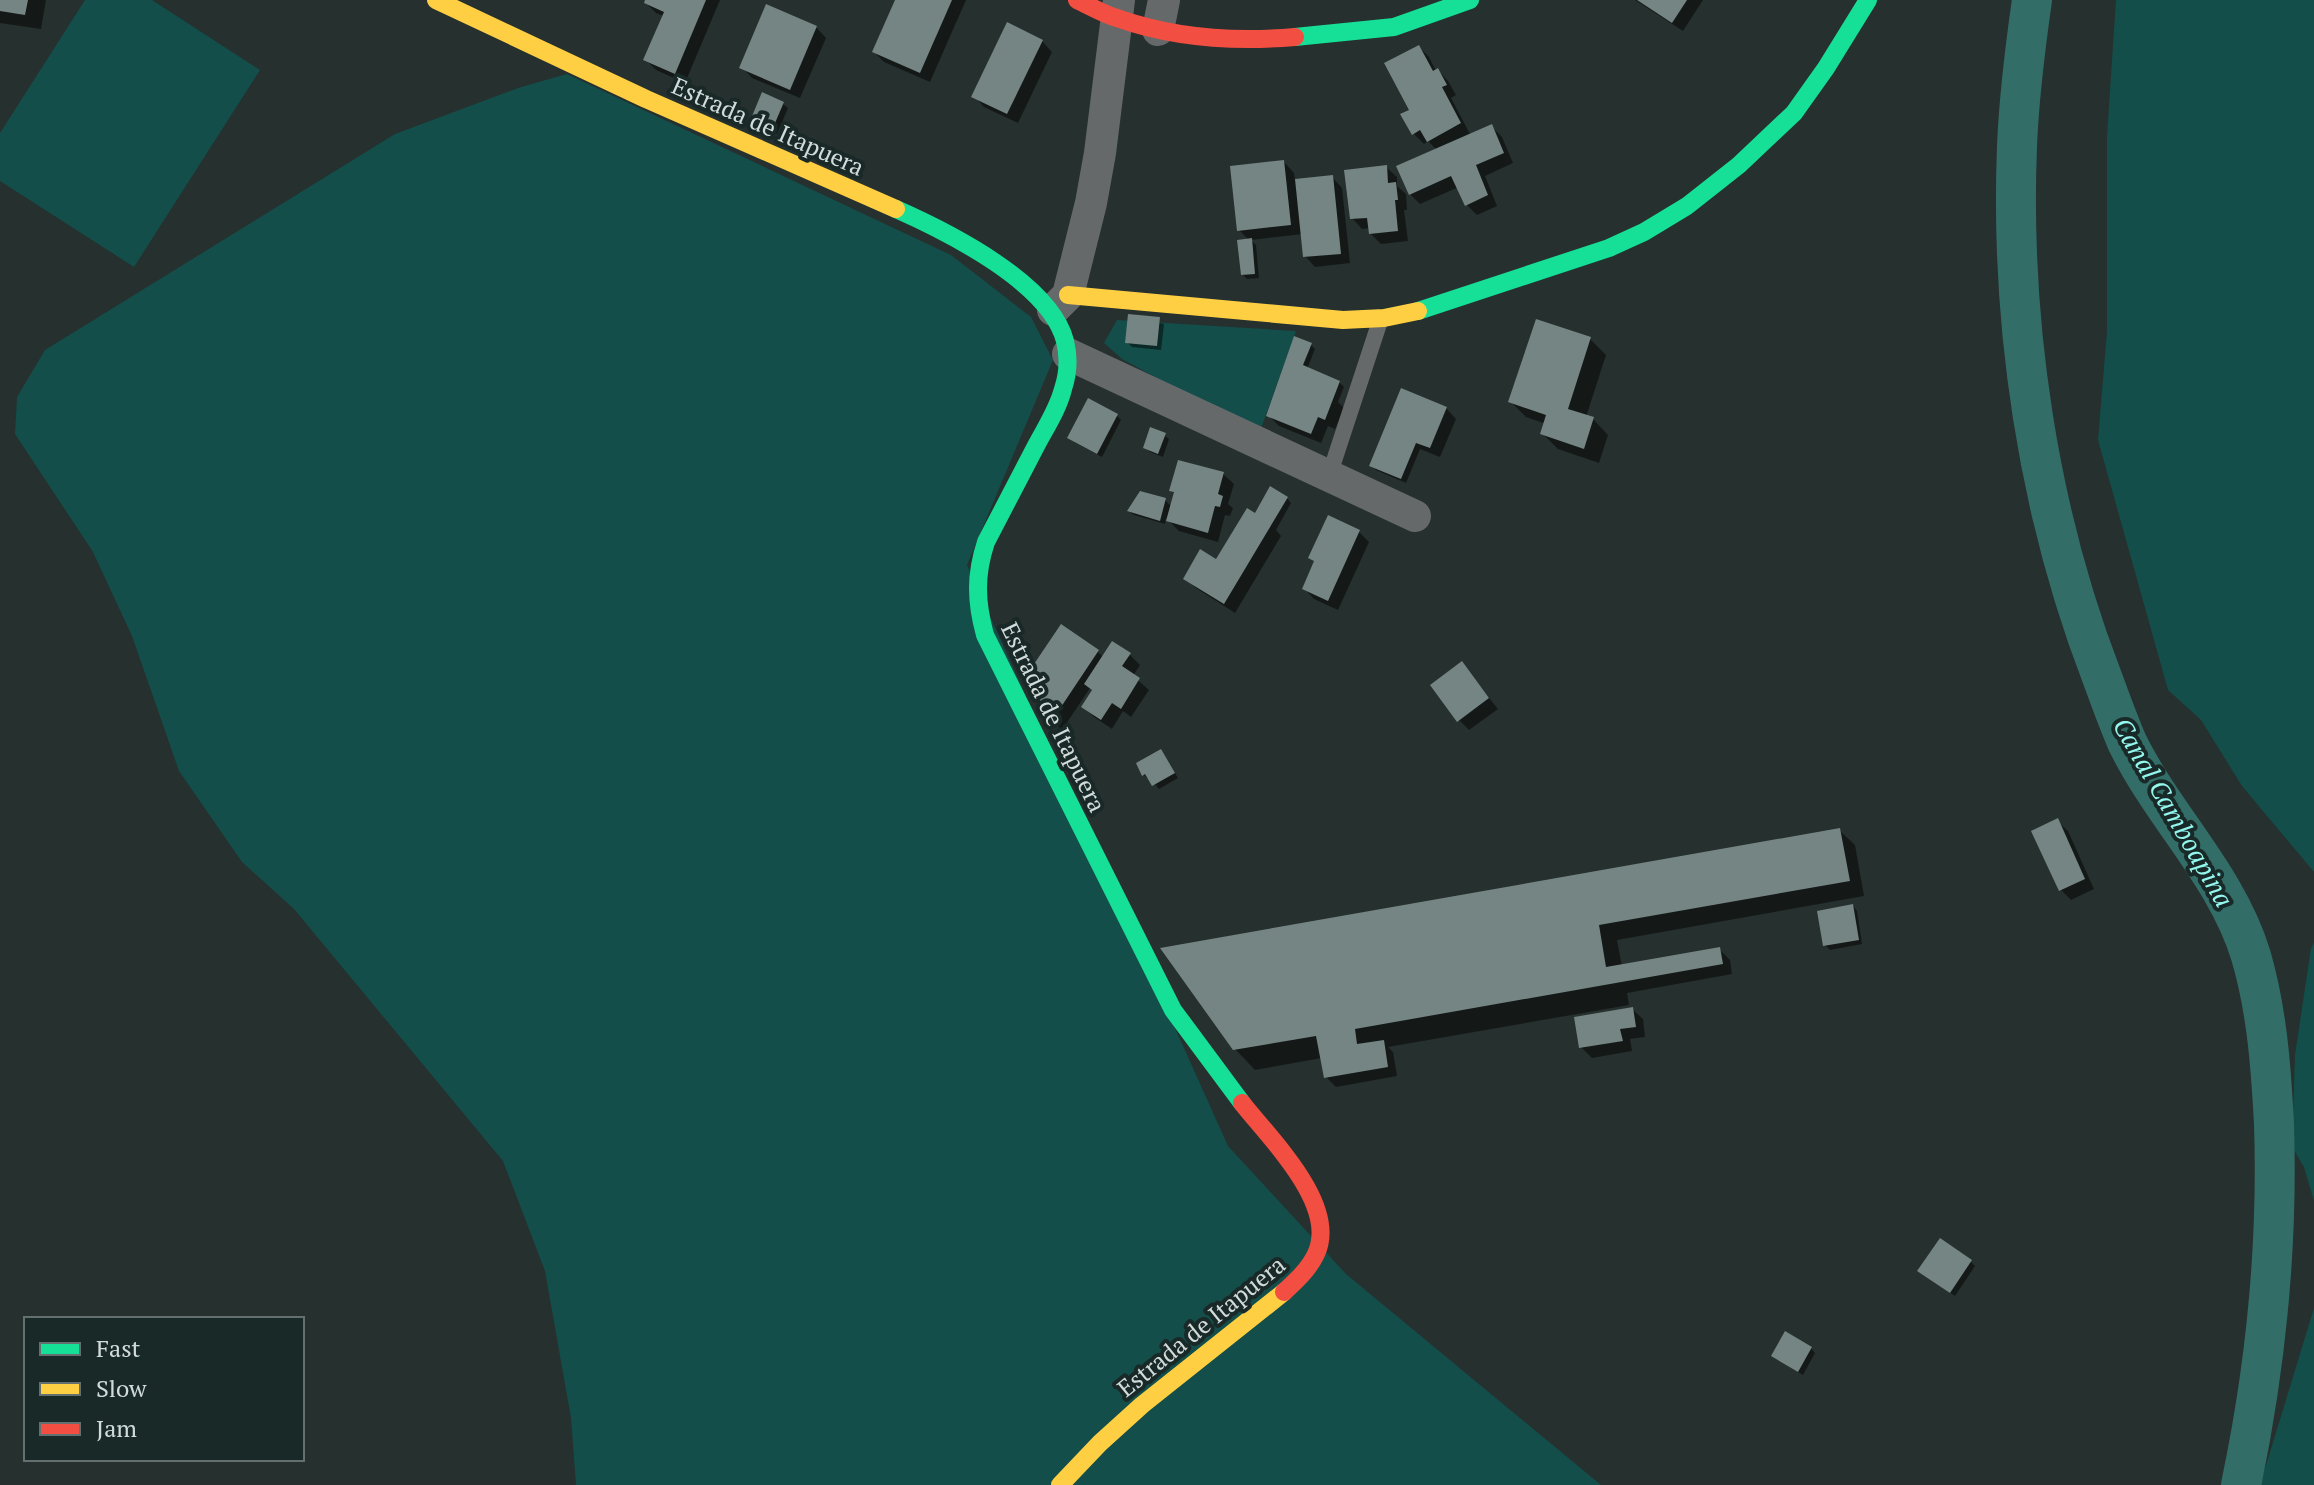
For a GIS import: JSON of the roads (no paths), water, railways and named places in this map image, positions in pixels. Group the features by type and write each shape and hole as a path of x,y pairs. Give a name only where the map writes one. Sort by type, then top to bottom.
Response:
{"street":[{"name":"Estrada de Itapuera","path":"436,0 550,56 940,229 988,256 1060,304 1067,343 1067,381 986,542 979,561 975,596 979,616 985,635 1173,1010 1308,1187 1318,1209 1321,1230 1317,1253 1294,1283 1112,1430 1060,1485"},
{"path":"1077,0 1161,15 1191,36 1260,40 1394,27 1470,0"},
{"path":"1117,9 1100,153 1081,247 1060,304 1343,320 1380,319 1421,310 1593,254 1644,232 1691,203 1731,172 1798,108 1868,0"},
{"path":"1068,354 1415,516"}],"lane":[{"path":"1329,476 1380,319"}],"waterway":[{"name":"Canal Camboapina","path":"2032,0 2019,109 2016,213 2024,349 2045,483 2080,614 2127,742 2227,899 2251,956 2265,1018 2274,1124 2272,1260 2257,1396 2241,1485"}]}
